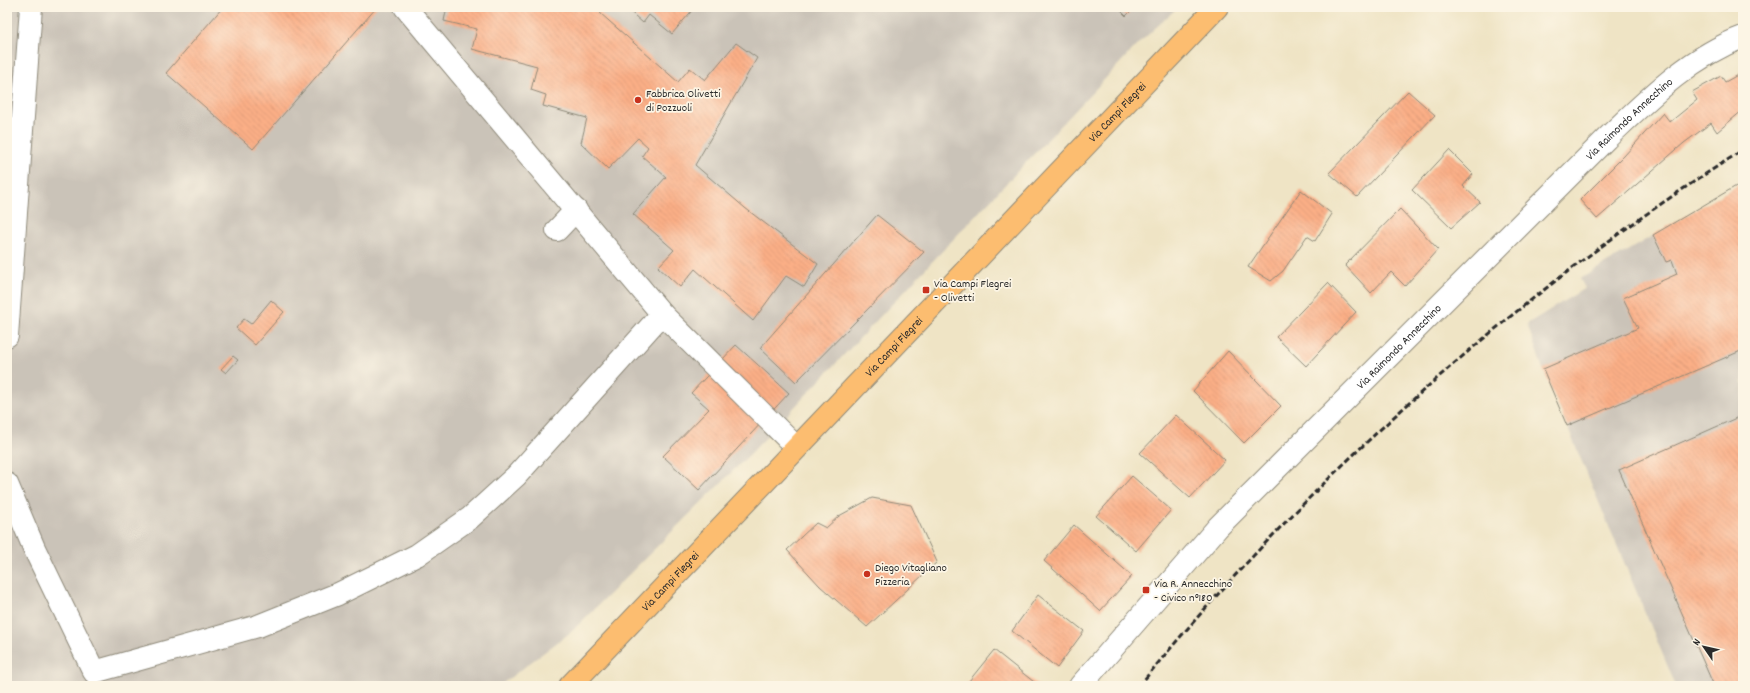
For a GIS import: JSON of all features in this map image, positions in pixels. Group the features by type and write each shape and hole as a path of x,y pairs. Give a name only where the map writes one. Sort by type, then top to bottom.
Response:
{"main road":[{"name":"Via Campi Flegrei","path":"570,686 796,447 1217,7"}],"street":[{"path":"7,336 31,7"},
{"path":"405,7 662,314 796,447"},
{"name":"Via Raimondo Annecchino","path":"1080,686 1218,526 1606,139 1649,99 1688,66 1727,43 1743,37"},
{"path":"557,230 576,210"},
{"path":"7,484 34,548 94,672 258,626 338,594 417,555 470,518 516,476 662,314"}],"shaded area":[{"path":"7,7 1178,7 1138,44 753,451 571,632 499,686 7,686"},
{"path":"1743,182 1743,686 1676,686 1543,369 1527,324 1585,288 1580,279"}],"building":[{"path":"223,7 377,7 253,149 166,73"},
{"name":"Fabbrica Olivetti di Pozzuoli","path":"447,7 606,7 600,13 678,82 690,68 705,80 736,43 757,58 695,165 745,208 818,264 804,287 786,276 753,321 695,269 680,287 658,267 674,250 633,214 666,177 642,156 648,147 638,138 608,169 581,143 587,118 543,106 546,95 531,90 537,66 472,49 477,29 444,21"},
{"path":"625,7 695,7 672,34 649,15 643,23"},
{"path":"1117,7 1135,7 1126,16"},
{"path":"1743,72 1743,110 1717,132 1711,123 1684,143 1597,219 1580,200 1624,156 1663,113 1670,122 1697,100 1692,92 1721,76 1725,82"},
{"path":"1408,91 1435,115 1357,197 1329,173"},
{"path":"1449,150 1473,174 1463,186 1480,202 1451,228 1412,190"},
{"path":"1743,182 1743,350 1567,426 1543,369 1638,328 1623,298 1677,274 1672,260 1666,262 1653,235"},
{"path":"1301,190 1332,214 1315,241 1307,236 1283,271 1271,281 1248,267"},
{"path":"1400,209 1438,249 1405,286 1391,272 1371,293 1345,265"},
{"path":"877,215 924,252 796,382 760,348"},
{"path":"1328,283 1356,312 1306,366 1276,337"},
{"path":"271,300 284,312 255,345 236,328 244,319 251,324"},
{"path":"736,345 789,393 699,490 663,456 709,409 691,393"},
{"path":"1228,351 1281,406 1244,443 1193,391"},
{"path":"233,356 238,360 226,373 221,369"},
{"path":"1176,415 1225,460 1190,498 1140,453"},
{"path":"1743,415 1743,686 1714,686 1619,470"},
{"path":"1132,476 1171,510 1136,551 1096,516"},
{"name":"Diego Vitagliano Pizzeria","path":"872,498 911,505 937,562 867,627 820,586 787,550 816,523 826,528 839,516"},
{"path":"1074,525 1132,576 1100,611 1044,561"},
{"path":"1038,595 1084,631 1057,668 1012,631"},
{"path":"994,650 1039,686 965,686"}],"railway":[{"path":"1139,686 1205,609 1273,535 1345,463 1419,394 1496,328 1576,265 1658,206 1743,150"}],"place":[{"name":"Fabbrica Olivetti di Pozzuoli","path":"638,100"},
{"name":"Via Campi Flegrei - Olivetti","path":"926,290"},
{"name":"Diego Vitagliano Pizzeria","path":"867,574"},
{"name":"Via R. Annecchino - Civico n°180","path":"1146,590"}]}
